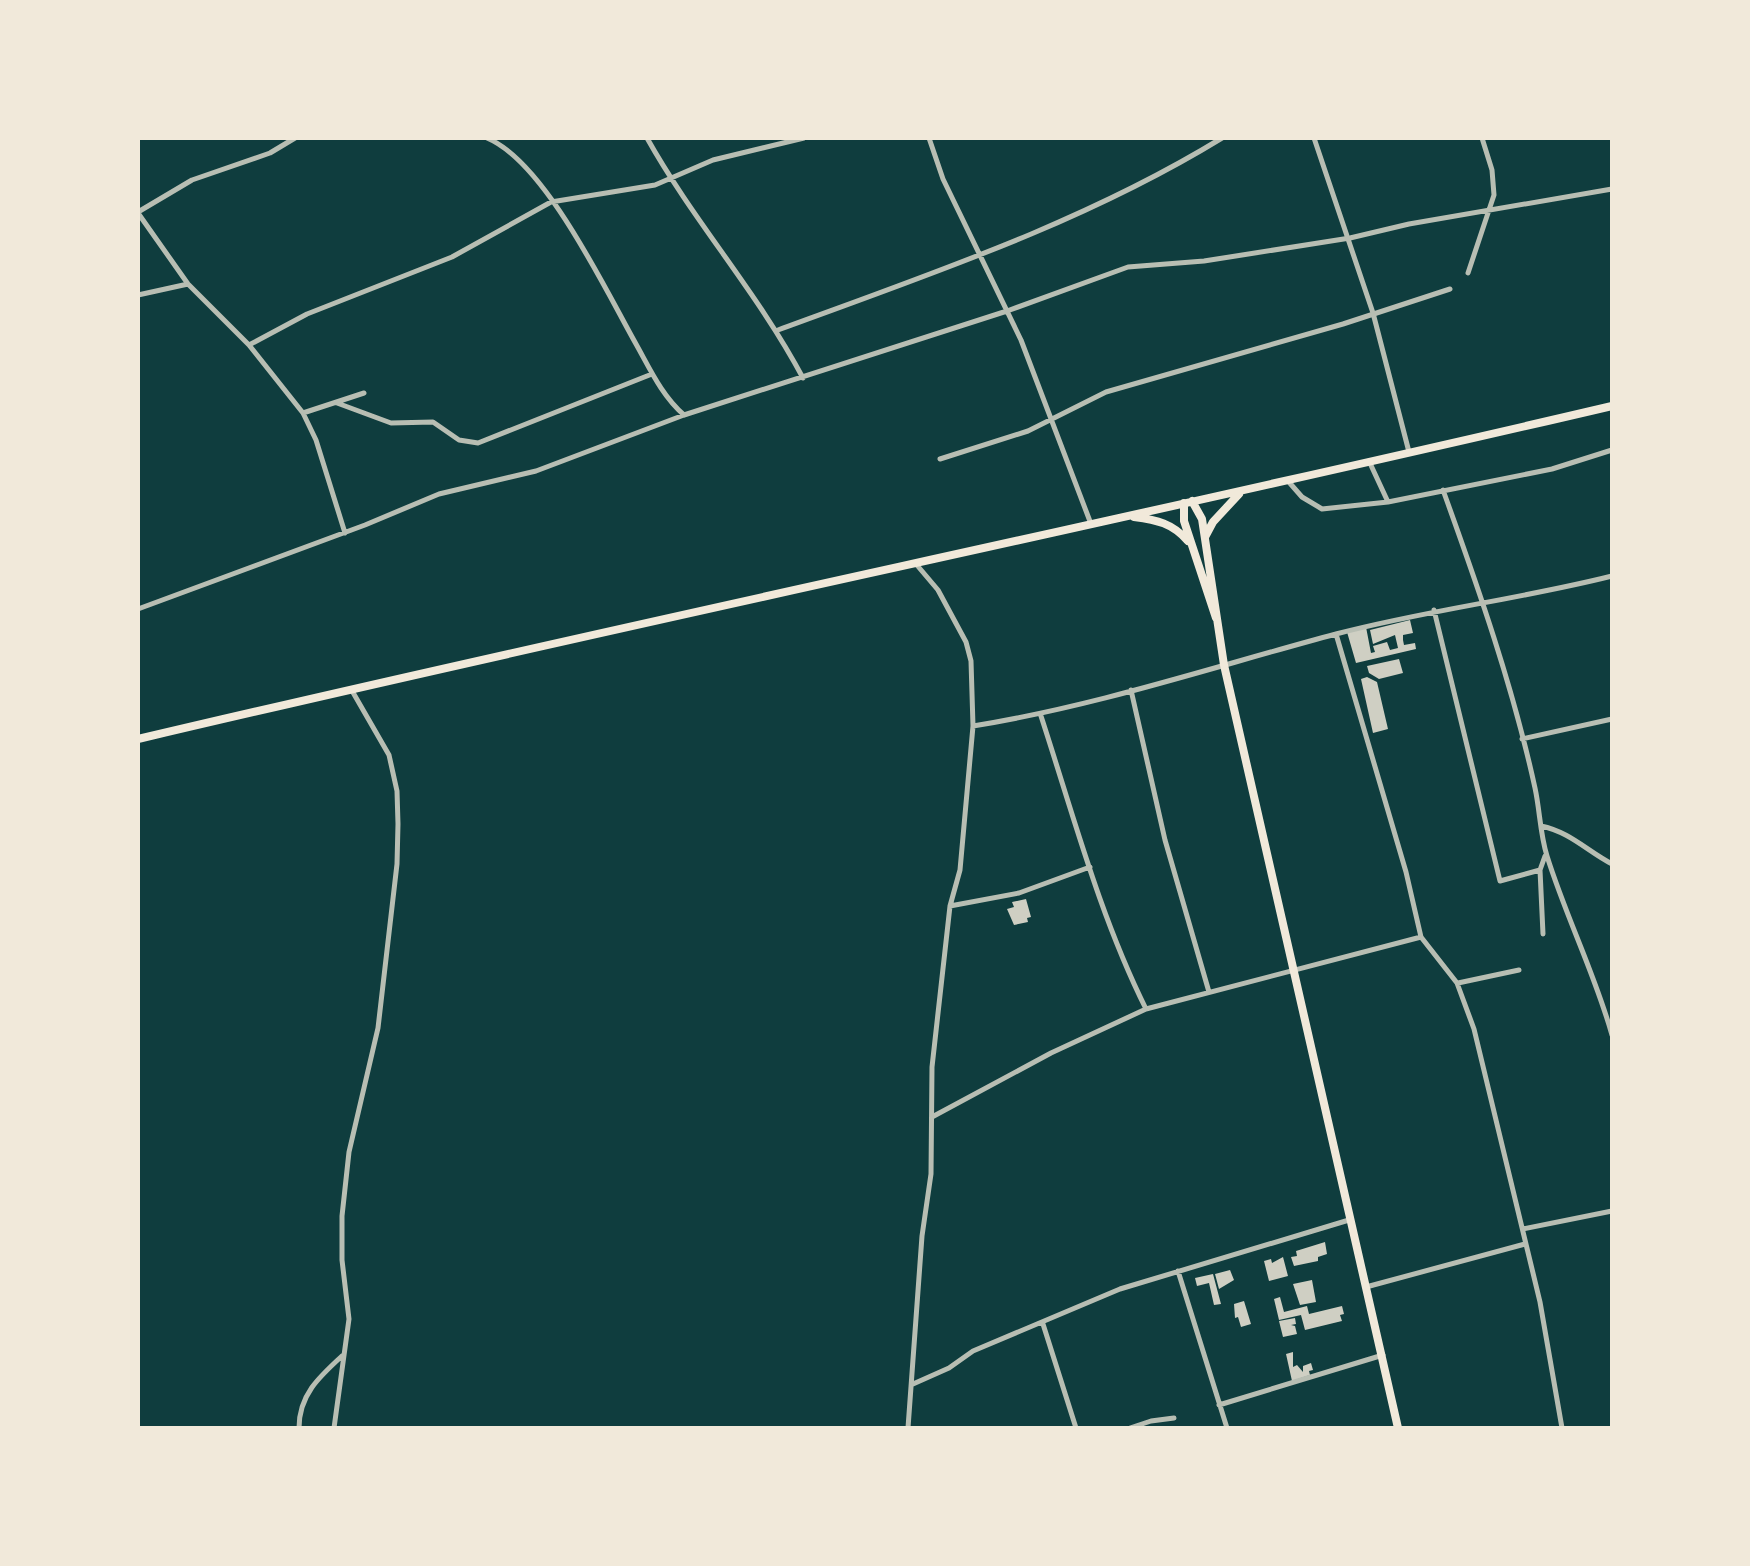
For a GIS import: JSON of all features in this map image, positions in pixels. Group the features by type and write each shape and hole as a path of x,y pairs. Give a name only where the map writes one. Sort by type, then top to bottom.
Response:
{"highway":[{"path":"138,739 1612,406"},
{"path":"1204,541 1226,506 1248,490"},
{"path":"1188,502 1202,519 1224,666 1398,1428"},
{"path":"1188,502 1184,522 1216,618"},
{"path":"1127,516 1163,522 1180,532 1194,548"}],"street":[{"path":"296,138 270,153 192,180 138,213 188,284 249,345 303,412 316,440 345,533"},
{"path":"488,138 518,158 551,202 652,374 684,415"},
{"path":"647,138 692,214 778,330 803,378"},
{"path":"249,345 306,314 452,257 551,202 655,184 713,160 804,138"},
{"path":"929,138 943,180 1007,312 1091,524"},
{"path":"778,330 981,256 1133,189 1222,138"},
{"path":"1314,138 1374,313 1409,452"},
{"path":"1468,273 1478,252 1494,184 1482,138"},
{"path":"138,609 345,533 430,497 536,471 684,415 1007,312 1128,268 1204,261 1350,238 1612,189"},
{"path":"138,295 188,284"},
{"path":"940,459 1016,436 1106,392 1450,289"},
{"path":"337,403 391,423 438,424 459,440 478,444 652,374"},
{"path":"303,412 364,393"},
{"path":"1288,481 1302,498 1322,509 1388,502 1552,469 1612,450"},
{"path":"1369,461 1388,502"},
{"path":"1444,490 1465,544 1522,739 1536,789 1546,853 1603,1001 1612,1035"},
{"path":"908,1428 922,1236 931,1174 932,1067 950,906 960,870 973,726 971,660 966,642 938,590 914,562"},
{"path":"973,726 1041,715 1434,610 1612,576"},
{"path":"1434,610 1500,881 1540,870"},
{"path":"1336,634 1406,872 1421,937 1457,984 1474,1029 1540,1302 1562,1428"},
{"path":"334,1428 348,1319 342,1216 349,1152 378,1028 398,824 398,791 389,754 351,689"},
{"path":"1131,690 1165,840 1209,992"},
{"path":"1041,715 1090,867 1146,1009"},
{"path":"1522,739 1612,719"},
{"path":"1541,826 1569,835 1595,856 1612,863"},
{"path":"1544,934 1540,870 1546,853"},
{"path":"950,906 1018,892 1090,867"},
{"path":"932,1117 1051,1053 1146,1009 1421,937"},
{"path":"1457,984 1519,970"},
{"path":"1523,1229 1612,1211"},
{"path":"913,1384 949,1368 973,1351 1107,1294 1352,1220"},
{"path":"1366,1287 1525,1244"},
{"path":"1178,1271 1227,1428"},
{"path":"1043,1324 1076,1428"},
{"path":"299,1428 308,1391 344,1354"},
{"path":"1219,1405 1383,1355"},
{"path":"1130,1428 1174,1418"}],"building":[{"path":"1410,620 1413,633 1403,635 1404,645 1415,643 1416,649 1356,663 1347,632 1366,627 1371,653 1375,652 1373,646 1387,642 1390,650 1398,648 1395,635 1373,644 1370,630"},
{"path":"1399,659 1403,673 1379,679 1369,673 1367,666"},
{"path":"1367,677 1377,682 1388,729 1373,733 1361,679"},
{"path":"1026,899 1031,917 1028,922 1014,925 1007,909 1014,907 1012,902"},
{"path":"1325,1242 1327,1254 1318,1257 1318,1261 1294,1266 1291,1257 1297,1256 1296,1251"},
{"path":"1283,1257 1288,1276 1269,1281 1264,1261 1271,1259 1272,1263"},
{"path":"1230,1270 1234,1280 1219,1289 1215,1274"},
{"path":"1213,1274 1221,1304 1214,1305 1209,1283 1197,1286 1195,1278"},
{"path":"1312,1280 1316,1302 1300,1305 1293,1284"},
{"path":"1280,1297 1284,1312 1307,1306 1309,1314 1342,1306 1342,1321 1305,1330 1301,1315 1279,1320 1274,1299"},
{"path":"1244,1301 1251,1324 1241,1327 1238,1317 1235,1318 1234,1304"},
{"path":"1295,1318 1296,1324 1291,1325 1297,1334 1283,1337 1279,1321"},
{"path":"1293,1352 1293,1367 1297,1365 1303,1372 1303,1366 1311,1363 1313,1370 1310,1375 1292,1381 1286,1354"}]}
